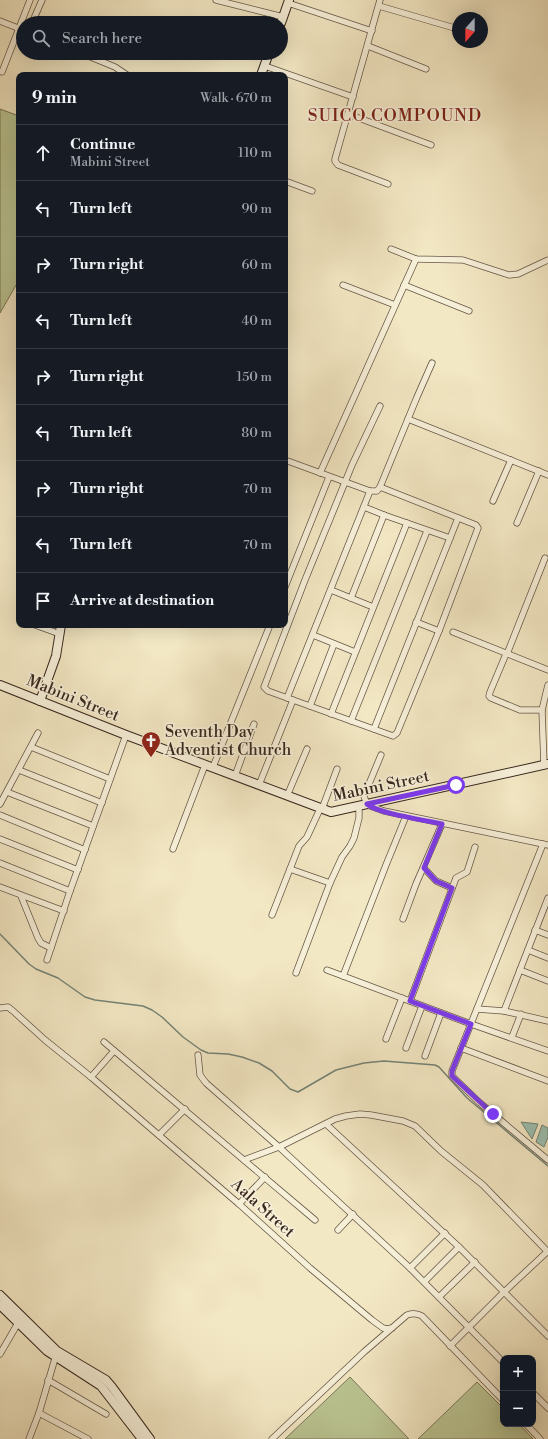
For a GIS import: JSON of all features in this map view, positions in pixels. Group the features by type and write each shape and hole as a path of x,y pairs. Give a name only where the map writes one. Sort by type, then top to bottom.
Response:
{"main road":[{"path":"283,16 288,2"},
{"path":"262,72 267,60"},
{"path":"40,700 56,656 61,628"},
{"name":"Mabini Street","path":"0,685 126,735 259,784 321,809 334,812 546,764"},
{"path":"0,1295 56,1354"},
{"path":"0,1305 18,1323 56,1354 101,1386 150,1439"},
{"path":"132,1420 142,1439"}],"street":[{"path":"24,16 30,0"},
{"path":"35,16 42,0"},
{"path":"216,0 269,16"},
{"path":"288,2 372,30"},
{"path":"388,184 338,165 335,161 335,156 380,3 452,27"},
{"path":"0,21 16,27"},
{"path":"2,72 16,39"},
{"path":"368,46 426,69"},
{"path":"98,60 116,67 123,72"},
{"path":"265,66 282,72"},
{"path":"288,74 353,97"},
{"path":"348,114 431,145"},
{"path":"288,182 312,191"},
{"path":"391,249 416,259 463,260 509,275 518,274 548,260"},
{"path":"320,473 416,259"},
{"path":"343,285 395,305"},
{"path":"404,285 469,311"},
{"path":"288,461 329,477 377,492 432,363"},
{"path":"288,625 345,482 380,406"},
{"path":"408,419 548,475"},
{"path":"493,501 511,460"},
{"path":"517,523 539,472"},
{"path":"288,580 329,477"},
{"path":"287,628 265,685 266,690 391,736 396,734 478,528 476,525 380,487"},
{"path":"259,784 312,635 370,491"},
{"path":"364,507 384,516 450,538"},
{"path":"351,598 384,516"},
{"path":"374,729 458,518"},
{"path":"331,714 407,523"},
{"path":"351,721 427,531"},
{"path":"542,710 520,710 489,696 545,558"},
{"path":"331,590 373,607"},
{"path":"416,622 438,631"},
{"path":"43,628 60,634"},
{"path":"173,849 269,628"},
{"path":"453,632 548,670"},
{"path":"312,635 355,652"},
{"path":"310,706 334,644"},
{"path":"546,764 542,710 548,684"},
{"path":"235,776 254,724"},
{"path":"0,804 38,733"},
{"path":"47,960 126,735"},
{"path":"31,747 110,779"},
{"path":"287,796 307,749"},
{"path":"380,756 365,794 364,799 367,804 377,809 406,816 545,845 461,1048 452,1071 452,1076 480,1103 548,1160"},
{"path":"272,915 299,846 307,837 321,809 337,769"},
{"path":"19,770 102,803"},
{"path":"7,792 93,826"},
{"path":"296,973 330,883 342,857 354,838 359,818 359,807"},
{"path":"0,816 85,850"},
{"path":"343,976 406,816"},
{"path":"403,919 416,884 442,824"},
{"path":"0,839 78,870"},
{"path":"410,1001 456,878 467,872 475,847"},
{"path":"0,863 70,891"},
{"path":"424,868 436,881 452,888"},
{"path":"290,869 330,883"},
{"path":"0,887 64,912"},
{"path":"21,896 38,938 41,943 51,948"},
{"path":"504,1011 536,930 546,911 548,898"},
{"path":"536,930 548,935"},
{"path":"528,950 548,958"},
{"path":"327,970 548,1051"},
{"path":"520,970 548,981"},
{"path":"386,1040 402,998"},
{"path":"406,1048 422,1006"},
{"name":"Aala Street","path":"0,1008 8,1007 13,1011 45,1040 159,1135 310,1268 372,1320 383,1328 392,1328"},
{"path":"477,1009 504,1011 548,1021"},
{"path":"425,1056 442,1013"},
{"path":"512,1038 520,1014"},
{"path":"104,1042 315,1220"},
{"path":"461,1048 548,1081"},
{"path":"91,1077 114,1051"},
{"path":"198,1055 200,1076 279,1146 425,1281 500,1359"},
{"path":"159,1135 185,1110"},
{"path":"244,1160 279,1146 340,1117 360,1114 390,1118 415,1126 483,1186 548,1251 450,1346"},
{"path":"326,1124 475,1262 548,1336"},
{"path":"239,1204 265,1177"},
{"path":"338,1230 353,1214"},
{"path":"410,1268 444,1233"},
{"path":"425,1281 459,1247"},
{"path":"440,1296 475,1262"},
{"path":"272,1439 364,1352 407,1315 412,1313 422,1316 500,1397"},
{"path":"0,1354 18,1323"},
{"path":"29,1439 56,1354"},
{"path":"48,1380 106,1414"},
{"path":"536,1395 548,1408"},
{"path":"38,1413 88,1439"},
{"path":"529,1427 540,1439"}],"green space":[{"path":"0,109 16,115 16,285 0,313"},
{"path":"350,1377 409,1439 285,1439"},
{"path":"477,1382 500,1405 500,1427 522,1427 533,1439 418,1439"}],"shaded area":[{"path":"521,1122 538,1124 532,1139"},
{"path":"542,1125 548,1128 548,1137 544,1147 536,1142"}],"waterway":[{"path":"0,934 29,964 36,969 58,978 85,997 95,1000 143,1006 152,1010 162,1017 183,1037 201,1050 208,1053 228,1054 242,1057 259,1063 272,1071 290,1089 298,1092 336,1070 364,1063 384,1061 435,1065 439,1067 467,1098 548,1166"}],"place":[{"name":"Seventh Day Adventist Church","path":"151,758"}],"district":[{"name":"SUICO COMPOUND","path":"395,116"}],"route":[{"path":"456,785 367,804 373,808 384,811 442,824 424,868 436,881 452,888 410,1001 471,1024 452,1071 452,1076 493,1114"}]}
